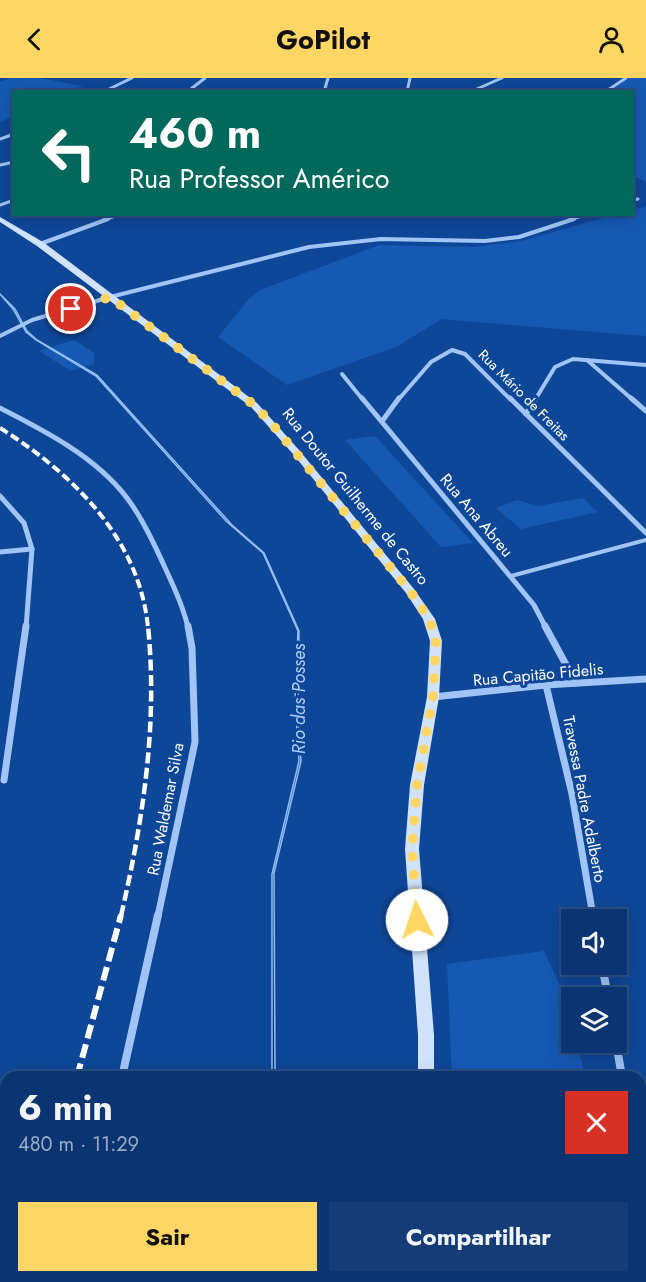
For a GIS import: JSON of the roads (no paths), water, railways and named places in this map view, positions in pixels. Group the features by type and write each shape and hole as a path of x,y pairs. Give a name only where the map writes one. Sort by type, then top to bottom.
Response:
{"main road":[{"name":"Rua Doutor Guilherme de Castro","path":"0,219 40,244 254,405 410,591 429,619 436,640 433,697 417,785 412,849 426,1035 426,1071"}],"street":[{"path":"108,90 132,78"},
{"path":"190,90 205,78"},
{"path":"483,78 488,85"},
{"path":"475,90 502,78"},
{"path":"608,90 626,78"},
{"path":"0,163 11,162"},
{"path":"40,244 116,216"},
{"path":"0,336 33,320 110,297 309,247 381,239 485,241 519,237 582,216"},
{"name":"Rua Mário de Freitas","path":"383,420 395,402 438,356 455,350 465,354 646,534"},
{"path":"526,414 555,367 573,359 646,365"},
{"path":"586,360 646,411"},
{"name":"Rua Ana Abreu","path":"342,374 383,420 392,435 511,576 552,634 576,683"},
{"name":"Rua Waldemar Silva","path":"0,408 53,435 92,464 128,498 161,559 182,606 192,648 195,742 186,792 123,1071"},
{"path":"0,496 24,523 32,549 30,601 4,780"},
{"path":"0,552 32,549"},
{"name":"Rua Capitão Fidelis","path":"433,697 546,685 646,679"},
{"name":"Travessa Padre Adalberto","path":"546,685 572,794 592,909"},
{"path":"618,1053 621,1071"}],"lane":[{"path":"511,576 646,540"}],"railway":[{"path":"0,428 27,446 76,488 117,537 132,566 142,596 148,628"},
{"path":"121,916 142,808 150,736 151,663 148,626"},
{"path":"79,1071 121,915"}],"water label":[{"name":"Rio das Posses","path":"299,699"}]}
